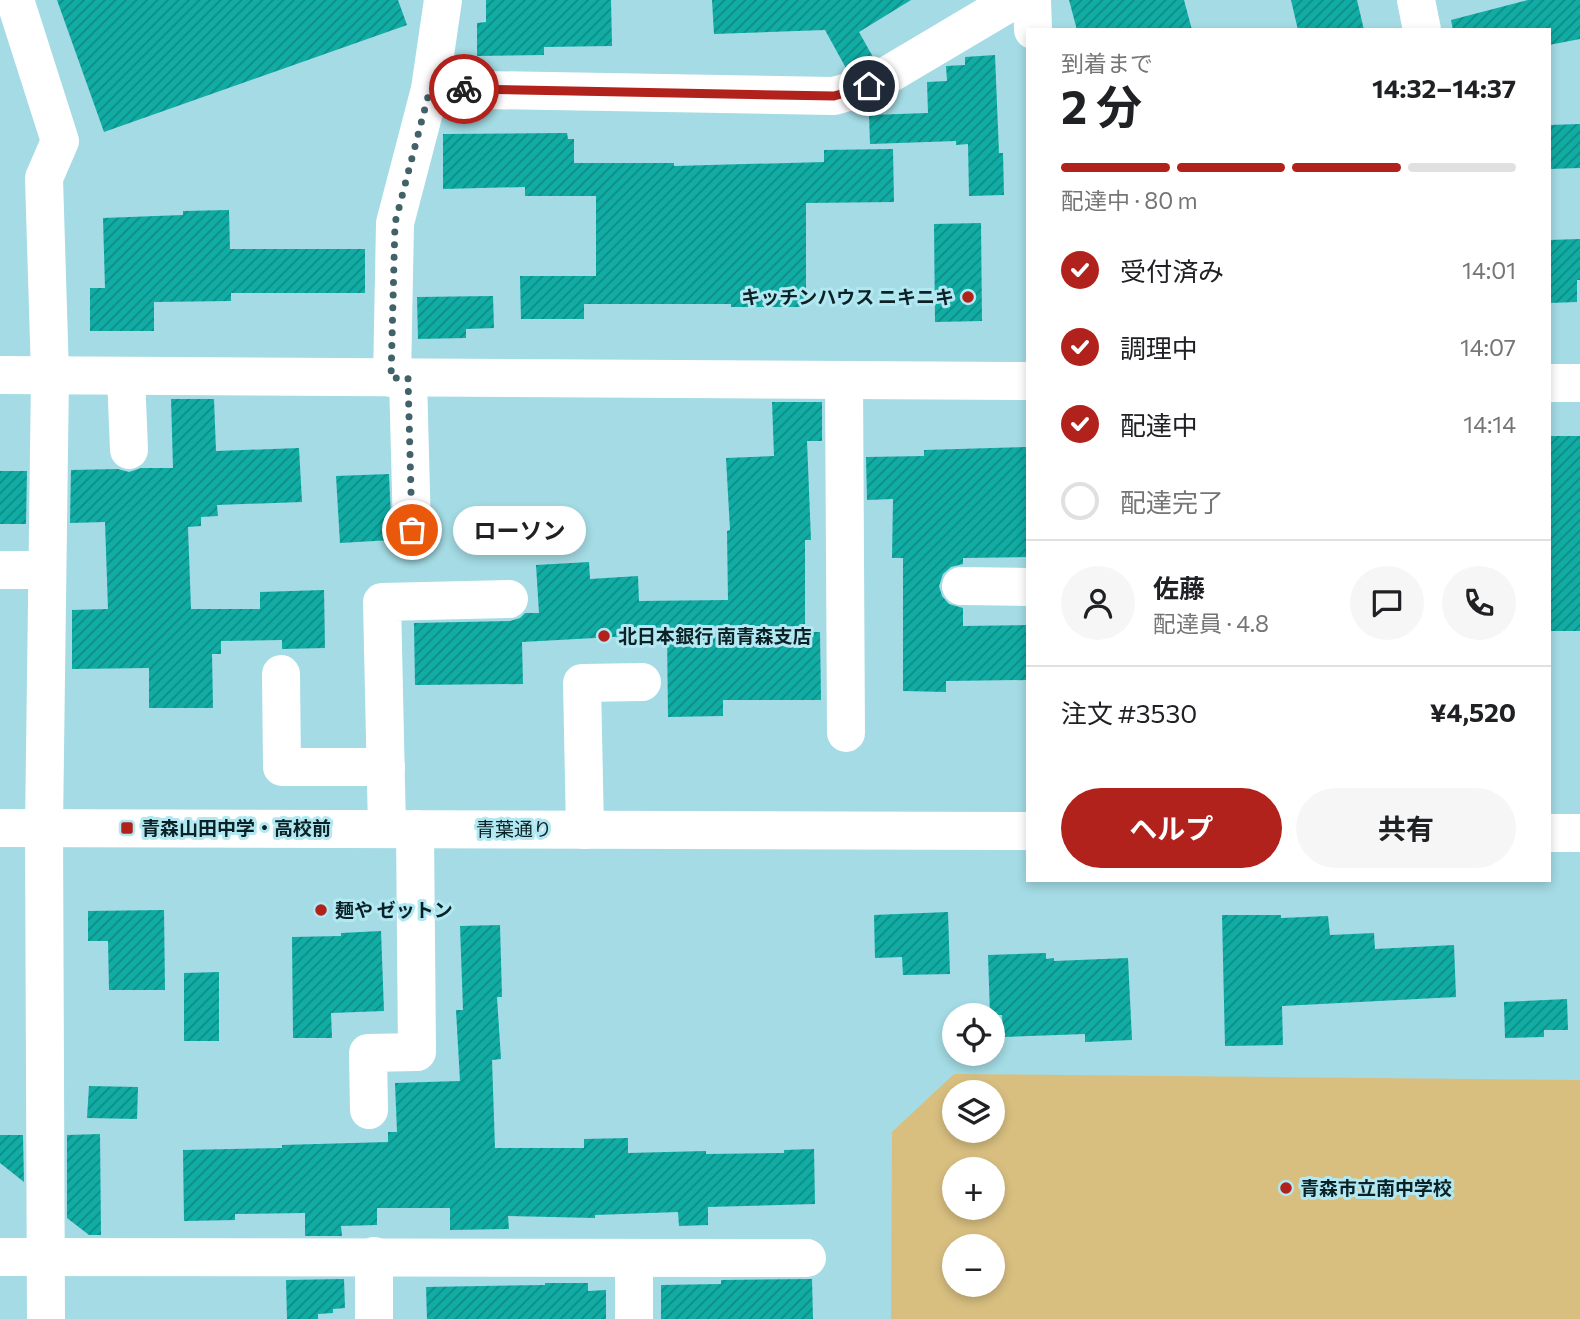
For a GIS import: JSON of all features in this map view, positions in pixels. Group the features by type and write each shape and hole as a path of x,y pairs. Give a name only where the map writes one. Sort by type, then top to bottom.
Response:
{"street":[{"path":"15,0 60,141 44,178 50,375 44,828 46,1319"},
{"path":"412,530 400,378 395,223 430,89 443,0"},
{"path":"430,89 834,96 869,86 1014,0"},
{"path":"1032,0 1033,28"},
{"path":"1416,0 1422,28"},
{"path":"0,375 1026,381"},
{"path":"126,376 129,450"},
{"path":"844,381 846,733"},
{"path":"1551,383 1580,383"},
{"path":"0,570 47,570"},
{"path":"961,586 1026,587"},
{"path":"369,1110 369,1053 416,1052 401,829 386,767 382,602 509,599"},
{"path":"281,674 282,767 386,767"},
{"path":"585,830 582,683 642,682"},
{"name":"青葉通り","path":"0,828 1026,831"},
{"path":"1551,833 1580,833"},
{"path":"374,1256 374,1319"},
{"path":"0,1257 807,1258"},
{"path":"634,1258 635,1319"}],"shaded area":[{"name":"青森市立南中学校","path":"954,1074 1580,1080 1580,1319 891,1319 892,1132 942,1085 942,1143 1005,1143 1005,1080 948,1080"}],"building":[{"path":"57,0 398,0 407,25 104,132"},
{"path":"486,0 611,0 612,46 544,47 544,55 477,56 477,23 486,22"},
{"path":"712,0 911,0 859,32 873,57 847,70 825,30 714,34"},
{"path":"1069,0 1184,0 1191,28 1076,28"},
{"path":"1291,0 1357,0 1364,28 1298,28"},
{"path":"1528,0 1580,0 1580,39 1551,45 1551,28 1453,28 1451,20"},
{"path":"995,55 999,153 1003,153 1004,195 969,196 968,144 956,145 956,141 870,144 869,115 928,113 927,82 947,81 946,66 965,65 965,57"},
{"path":"1580,124 1580,168 1551,169 1551,125"},
{"path":"567,133 568,139 574,139 574,163 674,163 674,166 824,162 824,150 893,149 894,202 806,203 806,307 584,304 584,319 521,319 520,276 596,276 596,196 525,196 525,187 443,189 443,134"},
{"path":"229,210 230,249 365,249 365,293 231,293 231,301 154,302 154,331 90,331 90,288 105,288 103,218"},
{"path":"981,223 982,321 935,322 934,224"},
{"path":"1580,239 1577,302 1551,303 1551,240"},
{"path":"493,296 494,328 466,329 466,338 418,339 417,297"},
{"path":"171,399 214,399 216,451 299,448 302,502 217,505 218,516 201,517 201,526 188,527 191,609 260,609 260,592 324,590 325,648 282,649 282,640 221,641 221,654 212,654 213,708 149,708 149,668 72,669 72,610 108,609 105,522 70,523 71,470 118,469 129,472 141,468 173,468"},
{"path":"772,402 822,402 822,441 807,441 811,540 805,540 805,632 820,632 821,700 723,700 723,716 668,717 667,634 522,642 523,684 415,685 414,623 510,621 525,613 539,613 536,565 589,562 590,579 638,576 639,601 728,600 727,531 730,530 726,458 774,456"},
{"path":"1551,436 1580,436 1580,631 1551,631"},
{"path":"1026,447 1026,557 963,558 963,564 951,567 943,574 939,586 942,596 949,604 963,608 963,626 1026,625 1026,680 946,681 946,692 903,691 903,558 892,558 893,499 867,500 866,457 924,456 924,450"},
{"path":"0,471 27,471 26,524 0,524"},
{"path":"389,474 392,540 340,543 336,476"},
{"path":"164,910 165,990 109,990 108,941 88,941 88,911"},
{"path":"948,912 950,974 903,975 902,957 875,958 874,915"},
{"path":"1222,915 1281,915 1281,918 1328,916 1330,935 1374,933 1375,949 1454,945 1456,997 1282,1006 1283,1045 1225,1046"},
{"path":"500,925 502,997 497,997 501,1059 492,1060 495,1148 584,1148 584,1139 628,1138 628,1153 784,1153 784,1150 814,1149 815,1204 708,1207 708,1225 679,1226 678,1212 595,1215 595,1218 508,1216 509,1229 450,1230 450,1208 377,1208 377,1225 341,1226 342,1236 305,1236 305,1213 235,1214 235,1220 184,1221 183,1150 388,1142 388,1132 397,1132 395,1083 460,1081 456,1010 463,1010 460,926"},
{"path":"381,931 384,1011 331,1013 332,1038 293,1038 292,937 341,936 341,933"},
{"path":"1046,953 1046,959 1054,958 1054,961 1128,958 1132,1040 1085,1042 1085,1034 1005,1037 1005,1003 990,1003 988,955"},
{"path":"219,972 219,1041 184,1041 184,973"},
{"path":"1567,999 1568,1030 1544,1030 1544,1037 1505,1038 1504,1002"},
{"path":"89,1086 138,1087 137,1119 87,1118"},
{"path":"100,1134 101,1235 89,1235 67,1218 67,1135"},
{"path":"0,1135 23,1135 24,1182 0,1163"},
{"path":"344,1279 345,1308 333,1309 333,1313 318,1314 318,1319 287,1319 286,1280"},
{"path":"812,1279 813,1319 661,1319 661,1285 721,1284 721,1280"},
{"path":"588,1283 588,1291 606,1290 606,1319 427,1319 426,1287"}],"way so far":[{"path":"412,530 408,378 391,378 395,223 430,89 464,89"}],"place":[{"name":"キッチンハウス ニキニキ","path":"968,297"},
{"name":"ローソン","path":"412,530"},
{"name":"北日本銀行 南青森支店","path":"604,636"},
{"name":"青森山田中学・高校前","path":"127,828"},
{"name":"麺や ゼットン","path":"321,910"},
{"name":"青森市立南中学校","path":"1286,1188"}],"route":[{"path":"464,89 834,96 869,86"}]}
